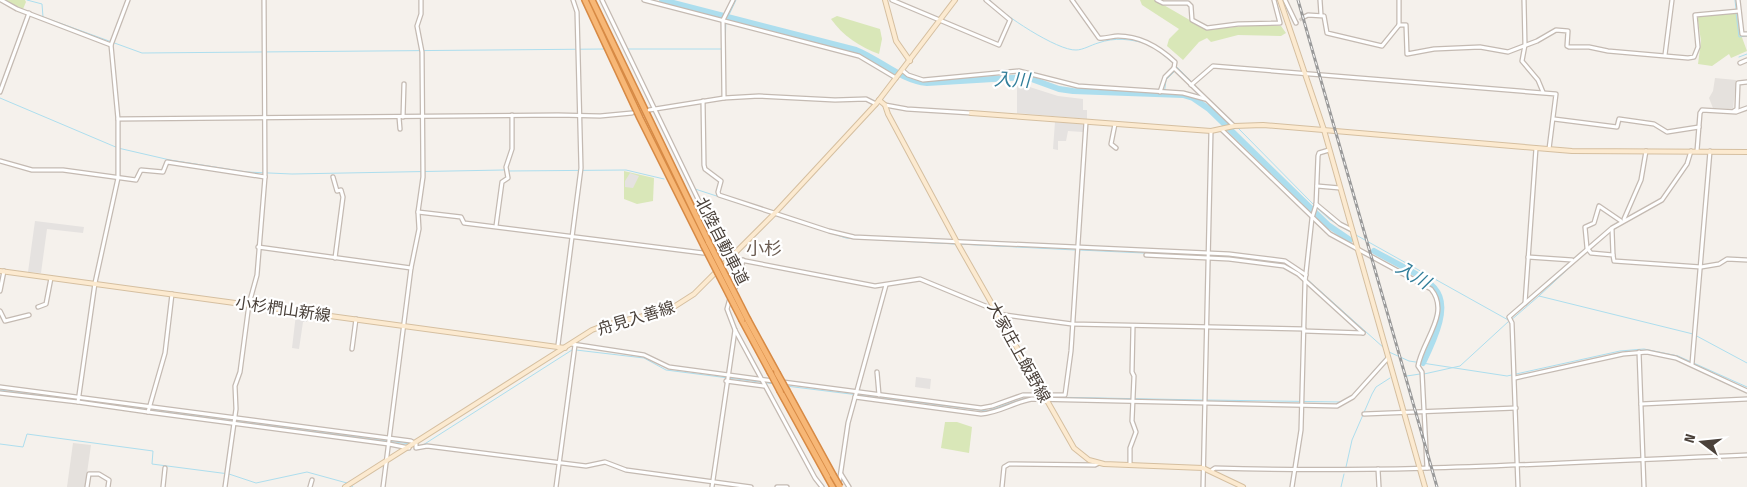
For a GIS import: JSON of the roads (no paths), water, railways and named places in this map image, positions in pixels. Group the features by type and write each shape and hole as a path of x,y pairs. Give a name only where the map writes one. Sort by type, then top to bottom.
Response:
{"highway":[{"name":"北陸自動車道","path":"586,0 640,118 770,372 839,487"},
{"name":"北陸自動車道","path":"592,0 706,244"},
{"name":"北陸自動車道","path":"745,320 787,391 831,476 833,487"}],"main road":[{"path":"885,0 896,41 910,61"},
{"name":"舟見入善線","path":"347,487 565,348 605,325 656,313 680,304 775,213 878,102 955,0"},
{"path":"1280,0 1324,130 1425,487"},
{"name":"大家庄上飯野線","path":"878,102 885,106 957,243 1074,448 1085,458 1099,463 1212,470 1243,487"},
{"path":"971,113 1211,131 1233,126 1263,125 1549,149 1747,152"},
{"name":"小杉椚山新線","path":"2,271 403,326 558,345 565,348"}],"street":[{"path":"0,0 111,45"},
{"path":"78,402 95,283 118,178 118,119 111,45 128,0"},
{"path":"225,487 235,417 234,391 240,372 249,304 257,275 265,177 264,0"},
{"path":"383,487 388,461 411,268 418,242 418,212 423,177 422,52 418,26 421,0"},
{"path":"558,345 581,168 578,115 577,12 573,0"},
{"path":"602,0 651,110 729,259 738,282"},
{"path":"644,0 858,56 896,78"},
{"path":"724,98 723,20 733,0"},
{"path":"892,0 999,45 1010,20 986,0"},
{"path":"1072,0 1098,38 1118,36 1150,42 1176,62 1174,68 1165,76 1160,92"},
{"path":"1157,0 1164,3 1189,2 1192,20 1207,28 1238,24 1280,23 1274,0"},
{"path":"1285,0 1296,23"},
{"path":"1320,0 1321,14 1324,16 1327,33 1382,46 1400,25 1398,0"},
{"path":"1524,0 1525,45 1522,61 1538,80 1543,92"},
{"path":"1665,54 1672,0"},
{"path":"1738,0 1742,34 1747,34"},
{"path":"1400,25 1406,25 1407,54 1434,49 1480,47 1508,52 1556,30 1568,31 1567,46 1569,47 1589,47 1608,51 1694,57 1698,47 1696,14 1739,11"},
{"path":"0,92 29,13"},
{"path":"1304,17 1321,14"},
{"path":"1740,63 1747,60"},
{"path":"1191,85 1213,66 1556,94 1549,149"},
{"path":"1174,68 1233,126"},
{"path":"902,70 908,75 923,80 1024,72 1078,86 1182,93 1205,99"},
{"path":"1734,112 1736,109 1738,83 1747,82"},
{"path":"400,129 404,84"},
{"path":"651,110 724,98 759,96 835,100 856,98 878,102"},
{"path":"703,101 704,165 705,169 720,180 719,194 841,235 957,243 1208,253 1285,262 1306,275"},
{"path":"885,106 971,113"},
{"path":"1697,151 1702,110 1734,112 1747,108"},
{"path":"118,119 512,115 600,116 632,113"},
{"path":"496,226 500,189 502,182 508,178 507,163 512,149 512,115"},
{"path":"1554,119 1617,127 1619,119 1654,124 1667,132 1699,127"},
{"path":"1064,400 1071,351 1086,122"},
{"path":"1115,124 1111,144 1116,148"},
{"path":"1222,129 1330,234 1431,289 1436,296 1439,309 1418,363 1422,374 1427,468"},
{"path":"1203,487 1211,131"},
{"path":"1525,304 1536,148"},
{"path":"1292,487 1296,470 1302,405 1305,282 1312,216 1316,204 1319,153 1329,150"},
{"path":"1623,221 1641,180 1646,151"},
{"path":"1518,487 1512,322 1509,317 1572,260 1612,228 1662,200 1688,164 1691,151"},
{"path":"1692,364 1710,151"},
{"path":"0,161 32,170 63,170 136,180 141,170 163,172 167,162 265,177"},
{"path":"333,177 337,191 341,190 343,197 335,258"},
{"path":"1316,186 1340,188"},
{"path":"1316,204 1340,224 1352,230"},
{"path":"1613,255 1592,254 1587,248 1586,227 1594,223 1599,206 1623,221"},
{"path":"418,212 453,214 461,217 464,223 572,235 703,253 710,253 722,247"},
{"path":"1612,228 1614,260 1701,267 1719,264 1727,259 1747,260"},
{"path":"258,248 411,268"},
{"path":"729,259 743,260 868,285 886,285 920,279 997,312 1072,324 1363,333 1298,274 1284,266 1208,258 1146,255"},
{"path":"1528,257 1572,260"},
{"path":"743,260 738,282 727,304 727,309 735,330 764,386 815,478 822,487"},
{"path":"0,291 2,271"},
{"path":"38,307 46,304 51,278"},
{"path":"839,487 845,434 886,285"},
{"path":"148,412 164,353 172,294"},
{"path":"0,311 5,321 28,315"},
{"path":"352,349 356,319"},
{"path":"1130,466 1130,448 1136,432 1132,421 1133,326"},
{"path":"712,487 726,381 735,330"},
{"path":"556,487 573,344 644,355 669,367 981,408 992,406 1023,394 1064,400 1338,406 1347,402 1388,358"},
{"path":"1514,378 1639,352 1656,352 1692,364 1747,391"},
{"path":"1639,352 1644,487"},
{"path":"877,372 879,394"},
{"path":"726,381 764,386"},
{"path":"0,386 235,417 390,441 409,448"},
{"path":"0,393 234,423 390,441 411,441 416,444 416,448 427,446 586,466 605,462 626,470 751,487"},
{"path":"855,397 981,414 997,412 1026,400 1043,396 1065,395"},
{"path":"1641,404 1747,399"},
{"path":"1364,414 1404,414 1516,408"},
{"path":"1212,470 1216,468 1344,470 1427,468 1747,455"},
{"path":"1002,487 1004,467 1009,464 1095,465 1099,463"},
{"path":"163,487 166,468"},
{"path":"1378,469 1379,487"},
{"path":"87,487 89,474 99,474 109,480 108,487"},
{"path":"840,474 849,487"},
{"path":"310,487 312,480"},
{"path":"777,487 787,487"}],"waterway":[{"path":"27,0 42,4 43,17 142,53 606,49"},
{"name":"入川","path":"662,0 856,50 899,74 927,83 1026,77 1059,89 1073,91 1183,95 1193,98 1209,109 1328,225 1350,240"},
{"path":"728,17 736,0"},
{"path":"990,0 1030,31 1068,49 1079,50 1104,41 1117,39 1147,44"},
{"path":"1735,0 1736,9"},
{"path":"1736,13 1739,37 1747,36"},
{"path":"725,49 726,17"},
{"path":"1155,48 1173,63"},
{"path":"628,49 721,49"},
{"path":"1739,57 1747,54"},
{"path":"1176,66 1226,116"},
{"path":"1164,95 1166,80 1176,70"},
{"path":"0,98 118,148 170,160 246,172 292,174 504,170"},
{"path":"1238,128 1314,205"},
{"path":"508,171 626,170 664,179"},
{"path":"695,189 846,238 955,244"},
{"path":"1317,208 1329,219 1352,233"},
{"path":"1356,235 1510,321 1539,296 1693,334 1747,363"},
{"path":"959,244 1075,250"},
{"path":"1079,250 1229,257 1281,263 1296,270"},
{"name":"入川","path":"1374,251 1414,273 1428,282 1437,291 1441,303 1440,318 1423,363"},
{"path":"1539,296 1570,267"},
{"path":"1307,279 1384,348"},
{"path":"1424,374 1460,366 1509,321"},
{"path":"1389,352 1409,361 1507,376 1620,351 1644,349 1678,356 1747,387"},
{"path":"423,445 572,350"},
{"path":"576,350 644,358 666,370 775,384"},
{"path":"1351,397 1386,357"},
{"path":"1407,376 1420,374"},
{"path":"1346,467 1352,440 1372,394 1376,387 1390,378"},
{"path":"786,386 987,411 1022,399 1036,397"},
{"path":"0,390 410,444"},
{"path":"1047,397 1203,400"},
{"path":"1207,400 1341,402"},
{"path":"0,444 23,447 27,434 153,451 152,464 229,474 256,483 307,472 347,483 353,487"},
{"path":"1341,487 1344,474"}],"tunnel":[{"path":"1296,23 1304,17"}],"railway":[{"path":"1298,0 1437,487"}],"district":[{"name":"小杉","path":"764,249"}]}
